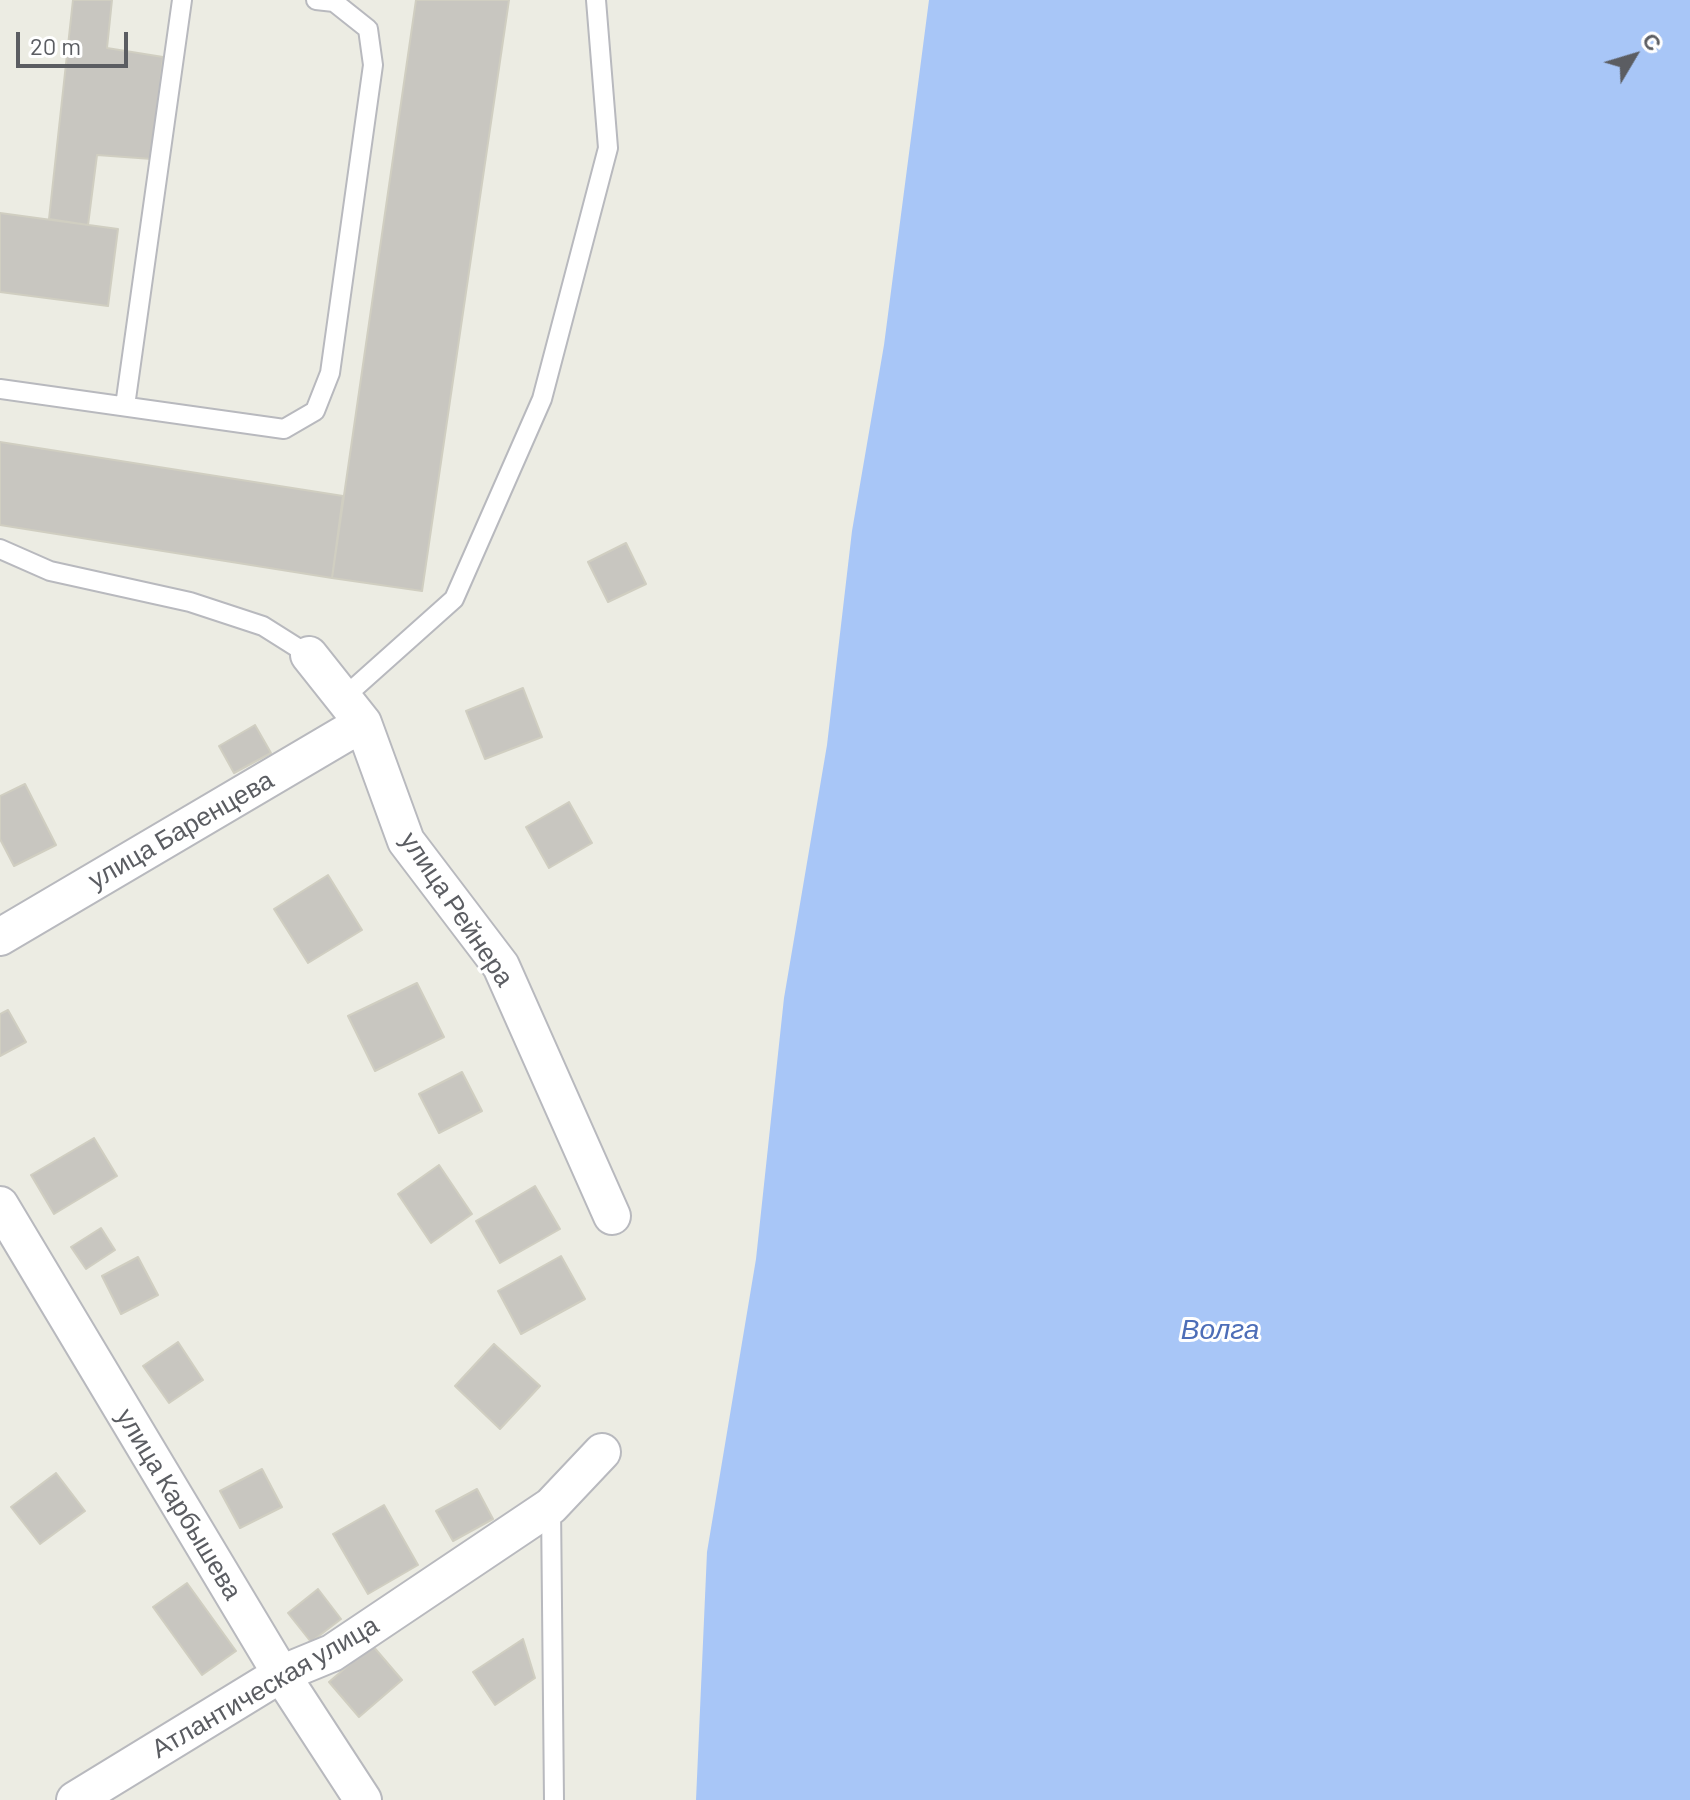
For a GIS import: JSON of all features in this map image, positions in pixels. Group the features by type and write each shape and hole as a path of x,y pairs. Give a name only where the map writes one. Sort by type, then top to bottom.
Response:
{"street":[{"name":"улица Рейнера","path":"309,655 352,711 406,841 501,966 612,1216"},
{"name":"улица Баренцева","path":"0,937 352,711"},
{"name":"улица Карбышева","path":"0,1205 281,1674 363,1800"},
{"name":"Атлантическая улица","path":"75,1800 281,1674 332,1653 551,1506 602,1452"}],"lane":[{"path":"125,406 182,0"},
{"path":"0,389 284,429 315,411 330,373 373,65 368,29 334,2 316,0"},
{"path":"352,711 454,599 542,399 608,148 596,0"},
{"path":"0,549 50,571 190,602 263,626 309,655"},
{"path":"551,1506 554,1800"}],"water":[{"name":"Волга","path":"929,0 1690,0 1690,1800 696,1800 707,1552 756,1259 784,998 827,745 852,531 884,345"}],"building":[{"path":"73,0 112,0 107,48 163,57 152,159 97,155 88,225 49,219"},
{"path":"416,0 509,0 422,591 332,578"},
{"path":"0,213 118,229 108,306 0,292"},
{"path":"0,442 343,496 332,578 0,525"},
{"path":"626,543 646,584 608,602 588,562"},
{"path":"523,688 542,737 485,759 466,711"},
{"path":"255,725 271,753 234,773 219,746"},
{"path":"25,784 56,845 14,866 0,839 0,796"},
{"path":"569,802 592,843 549,868 526,827"},
{"path":"328,875 362,930 308,963 274,909"},
{"path":"417,983 444,1037 375,1071 348,1016"},
{"path":"8,1010 26,1042 0,1056 0,1014"},
{"path":"462,1072 482,1111 439,1133 419,1094"},
{"path":"94,1138 117,1176 54,1214 31,1175"},
{"path":"439,1165 472,1214 431,1243 398,1194"},
{"path":"535,1186 560,1229 500,1263 476,1221"},
{"path":"101,1228 115,1250 86,1269 71,1247"},
{"path":"561,1256 585,1299 521,1334 498,1291"},
{"path":"138,1257 158,1295 121,1314 102,1276"},
{"path":"178,1342 203,1380 169,1403 143,1366"},
{"path":"494,1344 540,1386 500,1429 455,1386"},
{"path":"262,1469 282,1507 240,1528 220,1491"},
{"path":"56,1473 85,1511 40,1544 11,1507"},
{"path":"477,1489 493,1519 453,1541 436,1511"},
{"path":"384,1505 418,1565 368,1594 333,1534"},
{"path":"187,1583 236,1651 202,1675 153,1607"},
{"path":"318,1589 341,1619 311,1642 288,1613"},
{"path":"523,1639 535,1678 495,1705 473,1672"},
{"path":"372,1645 402,1680 359,1717 329,1682"}]}
